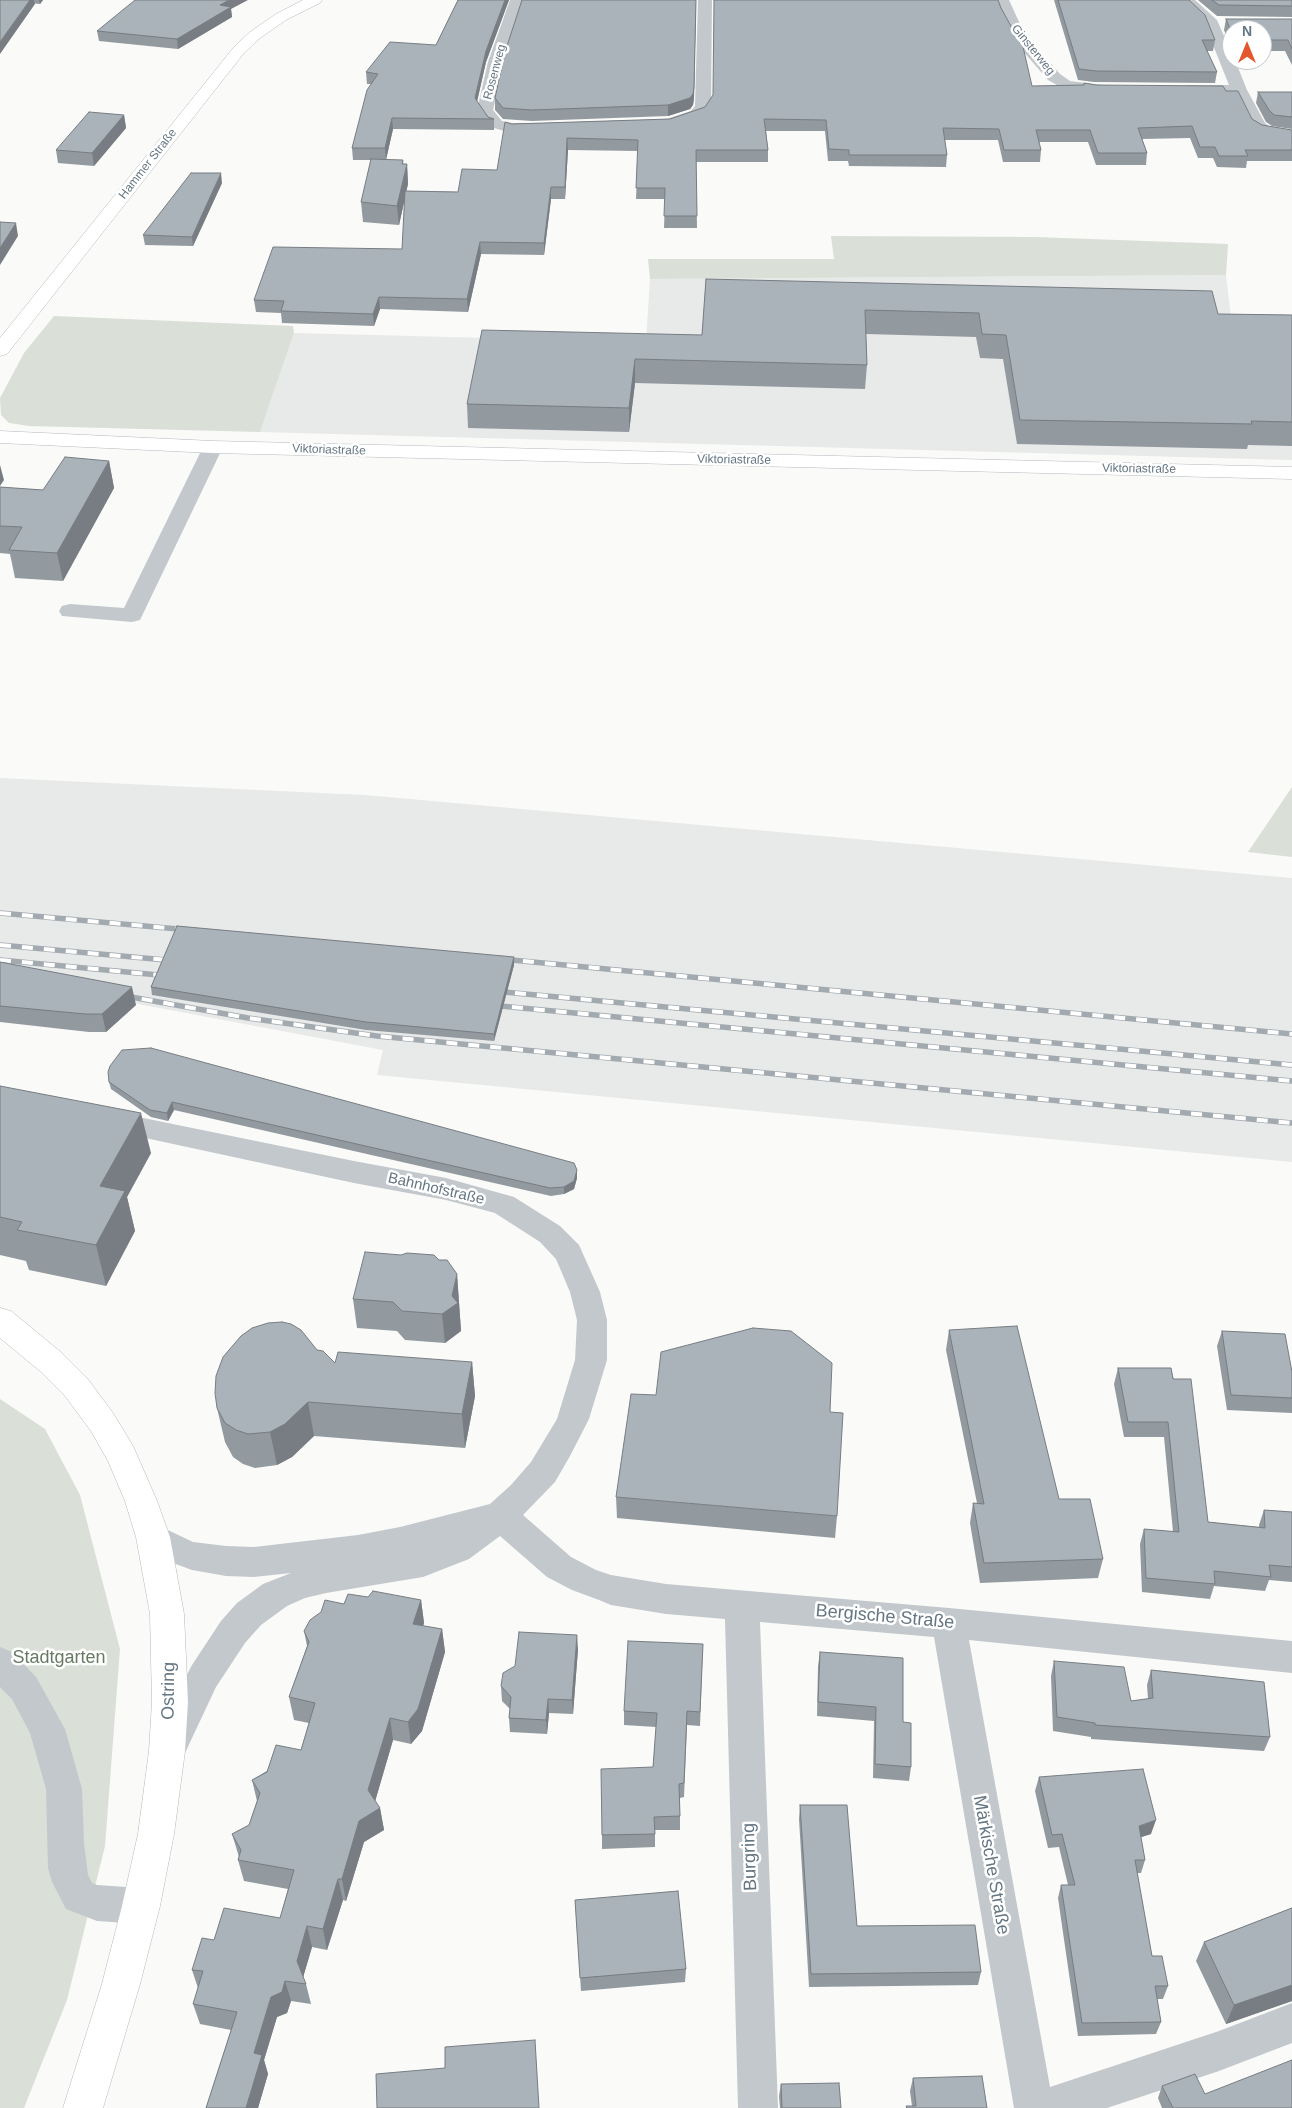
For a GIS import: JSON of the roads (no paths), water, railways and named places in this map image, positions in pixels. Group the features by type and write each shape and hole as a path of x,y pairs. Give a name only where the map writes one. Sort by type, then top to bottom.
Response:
{"main road":[{"name":"Hammer Straße","path":"0,350 239,50 281,17 315,0"},
{"name":"Viktoriastraße","path":"0,437 213,447 1292,472"},
{"name":"Viktoriastraße","path":"0,448 88,449 176,445"},
{"name":"Ostring","path":"0,1320 51,1362 76,1387 102,1422 122,1456 141,1501 153,1537 161,1577 168,1631 170,1702 167,1751 156,1834 141,1906 121,1984 82,2108"}],"street":[{"name":"Rosenweg","path":"517,0 496,62 485,110 496,124 512,128 558,128"},
{"path":"653,124 683,120 697,114 703,106 705,0"},
{"name":"Ginsterweg","path":"1002,0 1008,18 1017,35 1054,77 1066,85 1079,88 1123,90"},
{"path":"1186,0 1212,23 1239,90 1258,126 1266,132 1292,135"},
{"path":"1212,23 1222,23"},
{"path":"1171,90 1239,90"},
{"path":"70,611 132,615 213,447"},
{"name":"Bahnhofstraße","path":"88,1116 354,1172 446,1189 504,1205 550,1234 568,1253 585,1292 592,1320 591,1360 573,1419 560,1447 543,1472 523,1495 480,1534 457,1549 423,1562 301,1584 276,1595 249,1614 232,1632 204,1676 167,1751"},
{"name":"Bahnhofstraße","path":"153,1537 174,1549 192,1556 226,1561 254,1562 367,1548 501,1516"},
{"name":"Bergische Straße","path":"501,1516 559,1567 611,1590 666,1600 949,1623 1292,1657"},
{"name":"Burgring","path":"742,1605 758,2108"},
{"name":"Märkische Straße","path":"949,1623 1034,2108"},
{"path":"0,1663 24,1688 47,1728 64,1790 65,1843 68,1868 71,1882 79,1896 97,1903 141,1906"},
{"path":"1046,2108 1219,2051 1292,2022"}],"railway":[{"path":"0,913 189,930"},
{"path":"0,945 177,961"},
{"path":"501,959 1292,1034"},
{"path":"0,960 169,976"},
{"path":"493,991 1292,1065"},
{"path":"120,995 248,1018 377,1036 1292,1123"},
{"path":"490,1005 1292,1081"}],"park label":[{"name":"Stadtgarten","path":"59,1658"}]}
